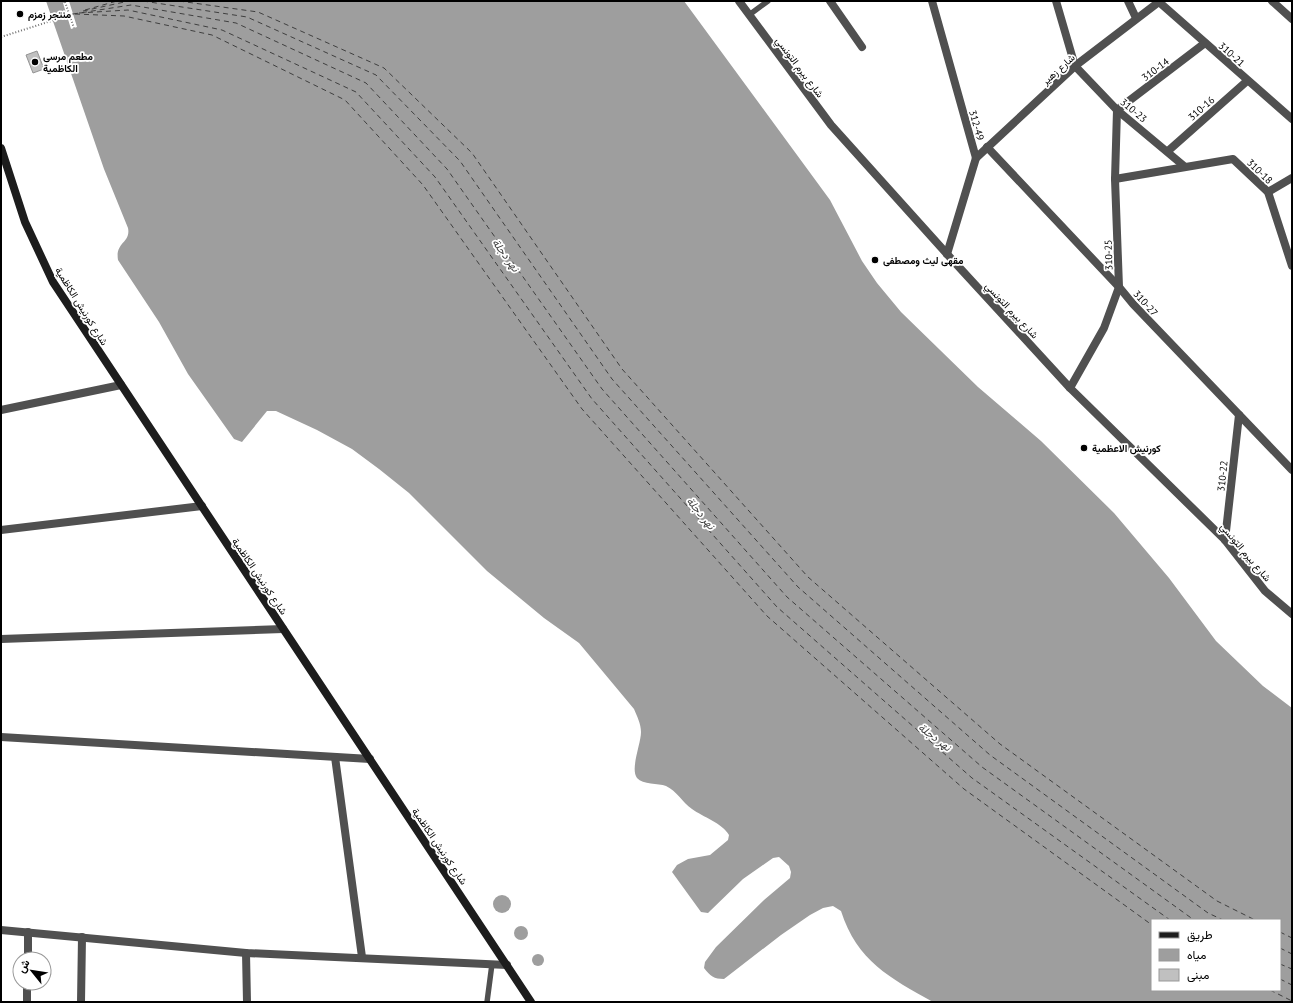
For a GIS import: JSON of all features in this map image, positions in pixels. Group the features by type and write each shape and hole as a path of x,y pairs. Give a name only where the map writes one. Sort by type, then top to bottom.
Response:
{"street":[{"name":"شارع بيرم التونسي","path":"739,1 831,125 947,254 1070,388 1226,540 1265,591 1292,614"},
{"path":"830,1 862,47"},
{"name":"312-49","path":"932,1 976,158"},
{"path":"1056,1 1075,66"},
{"path":"1128,1 1136,18"},
{"name":"شارع زهير","path":"976,158 1075,66 1159,1"},
{"name":"310-21","path":"1159,1 1247,81 1266,95 1292,119"},
{"path":"1272,1 1292,19"},
{"name":"310-14","path":"1117,110 1205,43"},
{"name":"310-23","path":"1075,66 1117,110 1168,151 1184,166"},
{"name":"310-16","path":"1168,151 1247,81"},
{"name":"310-25","path":"1070,388 1104,328 1119,287 1116,179 1117,110"},
{"name":"310-27","path":"987,147 1119,287 1133,304 1292,470"},
{"name":"شارع كورنيش الكاظمية","path":"1,148 25,222 53,282 531,1002"},
{"path":"947,254 976,158"},
{"name":"310-18","path":"1116,179 1184,166 1233,159 1268,192 1292,266"},
{"path":"1268,192 1292,178"},
{"path":"1,410 121,385"},
{"name":"310-22","path":"1226,540 1239,415"},
{"path":"1,530 202,506"},
{"path":"1,639 283,629"},
{"path":"1,737 370,759"},
{"path":"335,757 362,957"},
{"path":"1,930 246,953 362,957 507,965"},
{"path":"28,932 28,951"},
{"path":"81,1002 82,937"},
{"path":"246,953 247,1002"},
{"path":"27,991 27,1002"}],"lane":[{"path":"749,15 768,1"},
{"path":"487,1002 492,964"}],"path":[{"path":"65,2 74,28"},
{"path":"1,37 69,14 73,14"}],"water":[{"name":"نهر دجلة","path":"46,1 684,1 830,200 862,261 877,283 901,312 978,387 1041,441 1114,513 1169,578 1216,641 1263,686 1292,708 1292,1002 933,1002 889,976 877,966 856,943 841,911 833,906 823,908 810,915 781,935 724,979 715,978 710,975 704,968 705,962 716,947 764,900 790,878 791,872 789,866 779,857 773,858 743,879 708,913 701,912 672,872 677,865 688,859 710,855 728,840 729,835 722,827 688,806 670,788 663,785 643,782 637,778 635,774 635,763 641,732 640,723 634,709 579,643 544,618 487,571 409,493 352,449 317,430 276,411 267,411 242,442 234,439 188,374 159,322 118,260 119,250 127,237 128,228 104,169"},
{"path":"502,895 508,898 511,904 508,910 502,913 496,910 493,904 496,898"},
{"path":"518,926 524,926 528,930 528,936 524,940 518,940 514,936 514,930"},
{"path":"536,954 540,954 544,960 540,966 536,966 532,962 532,958"}],"pier":[{"path":"69,1 77,27 71,29 67,16 52,21 51,18 66,13 63,3"}],"building":[{"name":"مطعم مرسى الكاظمية","path":"37,51 44,69 33,73 26,55"}],"ferry route":[{"path":"85,10 117,1"},
{"path":"83,11 129,1"},
{"path":"143,1 247,17 376,75 460,161 612,379 798,587 990,755 1208,913 1221,919"},
{"path":"179,1 258,12 384,68 472,153 622,369 808,577 1000,744 1217,901 1253,919"},
{"path":"73,14 131,5 236,23 366,83 447,169 602,389 787,597 982,767 1193,919"},
{"path":"79,13 128,10 222,30 356,92 435,177 592,399 777,607 972,778 1169,919"},
{"path":"75,14 124,16 212,35 345,100 423,185 582,409 767,616 964,789 1151,924"},
{"path":"1281,932 1292,938"},
{"path":"1281,948 1292,954"},
{"path":"1281,964 1292,969"},
{"path":"1281,980 1292,985"},
{"path":"1272,991 1292,1001"}],"place":[{"name":"منتجر زمزم","path":"20,14"},
{"name":"مطعم مرسى الكاظمية","path":"35,62"},
{"name":"مقهى ليث ومصطفى","path":"875,260"},
{"name":"كورنيش الاعظمية","path":"1084,448"}]}
